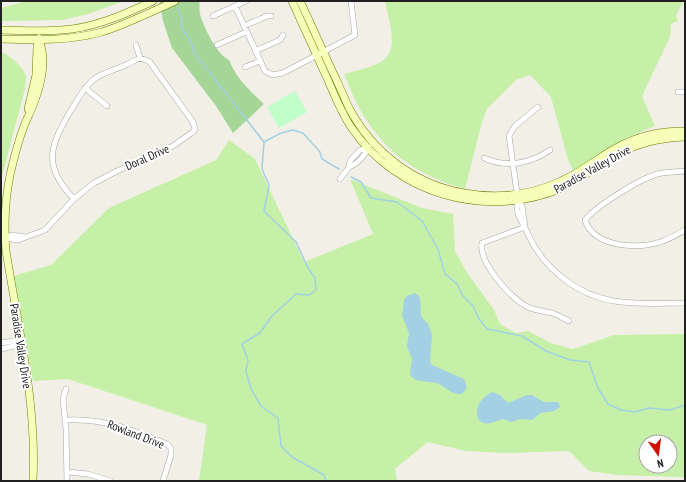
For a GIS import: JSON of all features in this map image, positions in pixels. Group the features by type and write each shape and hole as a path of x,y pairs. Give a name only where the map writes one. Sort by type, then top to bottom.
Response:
{"street":[{"path":"1,30 40,31 72,29 98,23 153,1"},
{"path":"1,39 39,40 73,38 101,32 128,23 175,1"},
{"path":"213,16 246,1"},
{"name":"Paradise Valley Drive","path":"292,1 370,145 403,169 422,180 444,189 472,195 517,198 543,195 564,187 618,154 642,143 664,138 685,137"},
{"name":"Paradise Valley Drive","path":"300,1 320,53"},
{"path":"235,6 264,71 273,75 283,73 355,35 350,1"},
{"path":"244,26 267,16 271,16"},
{"name":"Paradise Valley Drive","path":"33,481 34,445 31,408 5,238 6,196 10,174 27,119 38,93 42,76 42,48 39,40 40,31"},
{"path":"218,45 246,32"},
{"path":"255,51 280,40 283,34"},
{"path":"74,199 60,183 56,174 53,153 55,139 85,88 99,75 140,58 136,45"},
{"name":"Doral Drive","path":"5,238 18,240 45,230 74,199 105,177 173,146 190,135 195,129 193,122 149,61 140,58"},
{"path":"245,67 260,61"},
{"path":"85,88 107,106"},
{"path":"678,92 685,92"},
{"path":"538,106 511,131 509,142 517,198 516,207 520,222 525,227 536,250 558,274 584,292 598,297 627,303 685,303"},
{"name":"Paradise Valley Drive","path":"517,198 561,182 615,148 639,138 662,132 685,131"},
{"path":"340,180 349,167 350,161 360,150 370,145"},
{"path":"484,158 495,163 512,163 534,160 550,150"},
{"path":"685,171 665,173 647,178 594,211 585,220 593,232 604,240 630,245 645,245 662,242 685,230"},
{"path":"525,227 482,242 482,253 500,282 520,302 533,309 551,313 569,321"},
{"path":"1,343 13,341 21,342"},
{"path":"1,349 14,346 21,342"},
{"path":"66,389 64,399 66,420 67,481"},
{"name":"Rowland Drive","path":"66,420 92,419 107,422 166,444 171,448 171,455 163,481"},
{"path":"67,472 88,474 110,481"}],"green space":[{"path":"27,1 124,1 88,14 62,20 1,21 1,8"},
{"path":"159,1 199,1 202,19 207,33 215,46 224,57 229,60 235,73 244,84 264,104 233,133 216,106 172,48 163,21"},
{"path":"385,1 683,1 676,16 678,21 671,24 670,37 642,96 655,126 633,135 573,170 568,160 551,97 530,75 516,80 487,109 482,122 465,189 422,172 404,161 389,148 376,133 364,116 353,96 344,74 379,63 386,58 390,52 392,35"},
{"path":"1,52 16,62 26,76 25,89 1,180"},
{"path":"295,91 307,112 279,128 267,107"},
{"path":"229,140 255,159 304,262 373,234 350,179 422,208 453,214 455,251 466,271 494,310 500,324 516,333 528,331 551,343 573,349 614,335 685,334 685,477 617,475 589,471 569,451 505,453 466,451 428,442 395,469 397,481 199,481 207,425 68,379 33,381 14,276 51,265 109,208 216,160"}],"water":[{"path":"415,293 420,297 421,316 428,324 432,335 430,362 432,365 464,379 467,388 462,394 453,392 439,384 419,381 410,374 412,359 407,346 409,333 402,316 404,300 407,296"},
{"path":"492,392 500,395 508,403 527,395 532,395 544,402 558,402 560,407 554,411 541,413 532,420 521,419 511,422 503,419 490,423 484,423 478,419 477,410 482,400"}],"waterway":[{"path":"177,8 182,19 181,27 191,42 195,54 264,142 262,169 269,185 264,211 296,242 308,268 315,278 316,290 309,295 296,294 272,316 260,333 242,344 248,360 246,371 251,389 261,406 278,418 281,446 292,457 324,475 326,481"},
{"path":"264,142 281,133 293,130 303,133 320,152 322,159 339,169"},
{"path":"351,177 361,182 371,198 397,202 422,221 438,249 445,274 457,284 463,296 473,306 479,319 487,329 522,336 546,351 570,360 589,362 598,388 608,404 621,410 635,412 649,408 670,410 685,405"}]}
